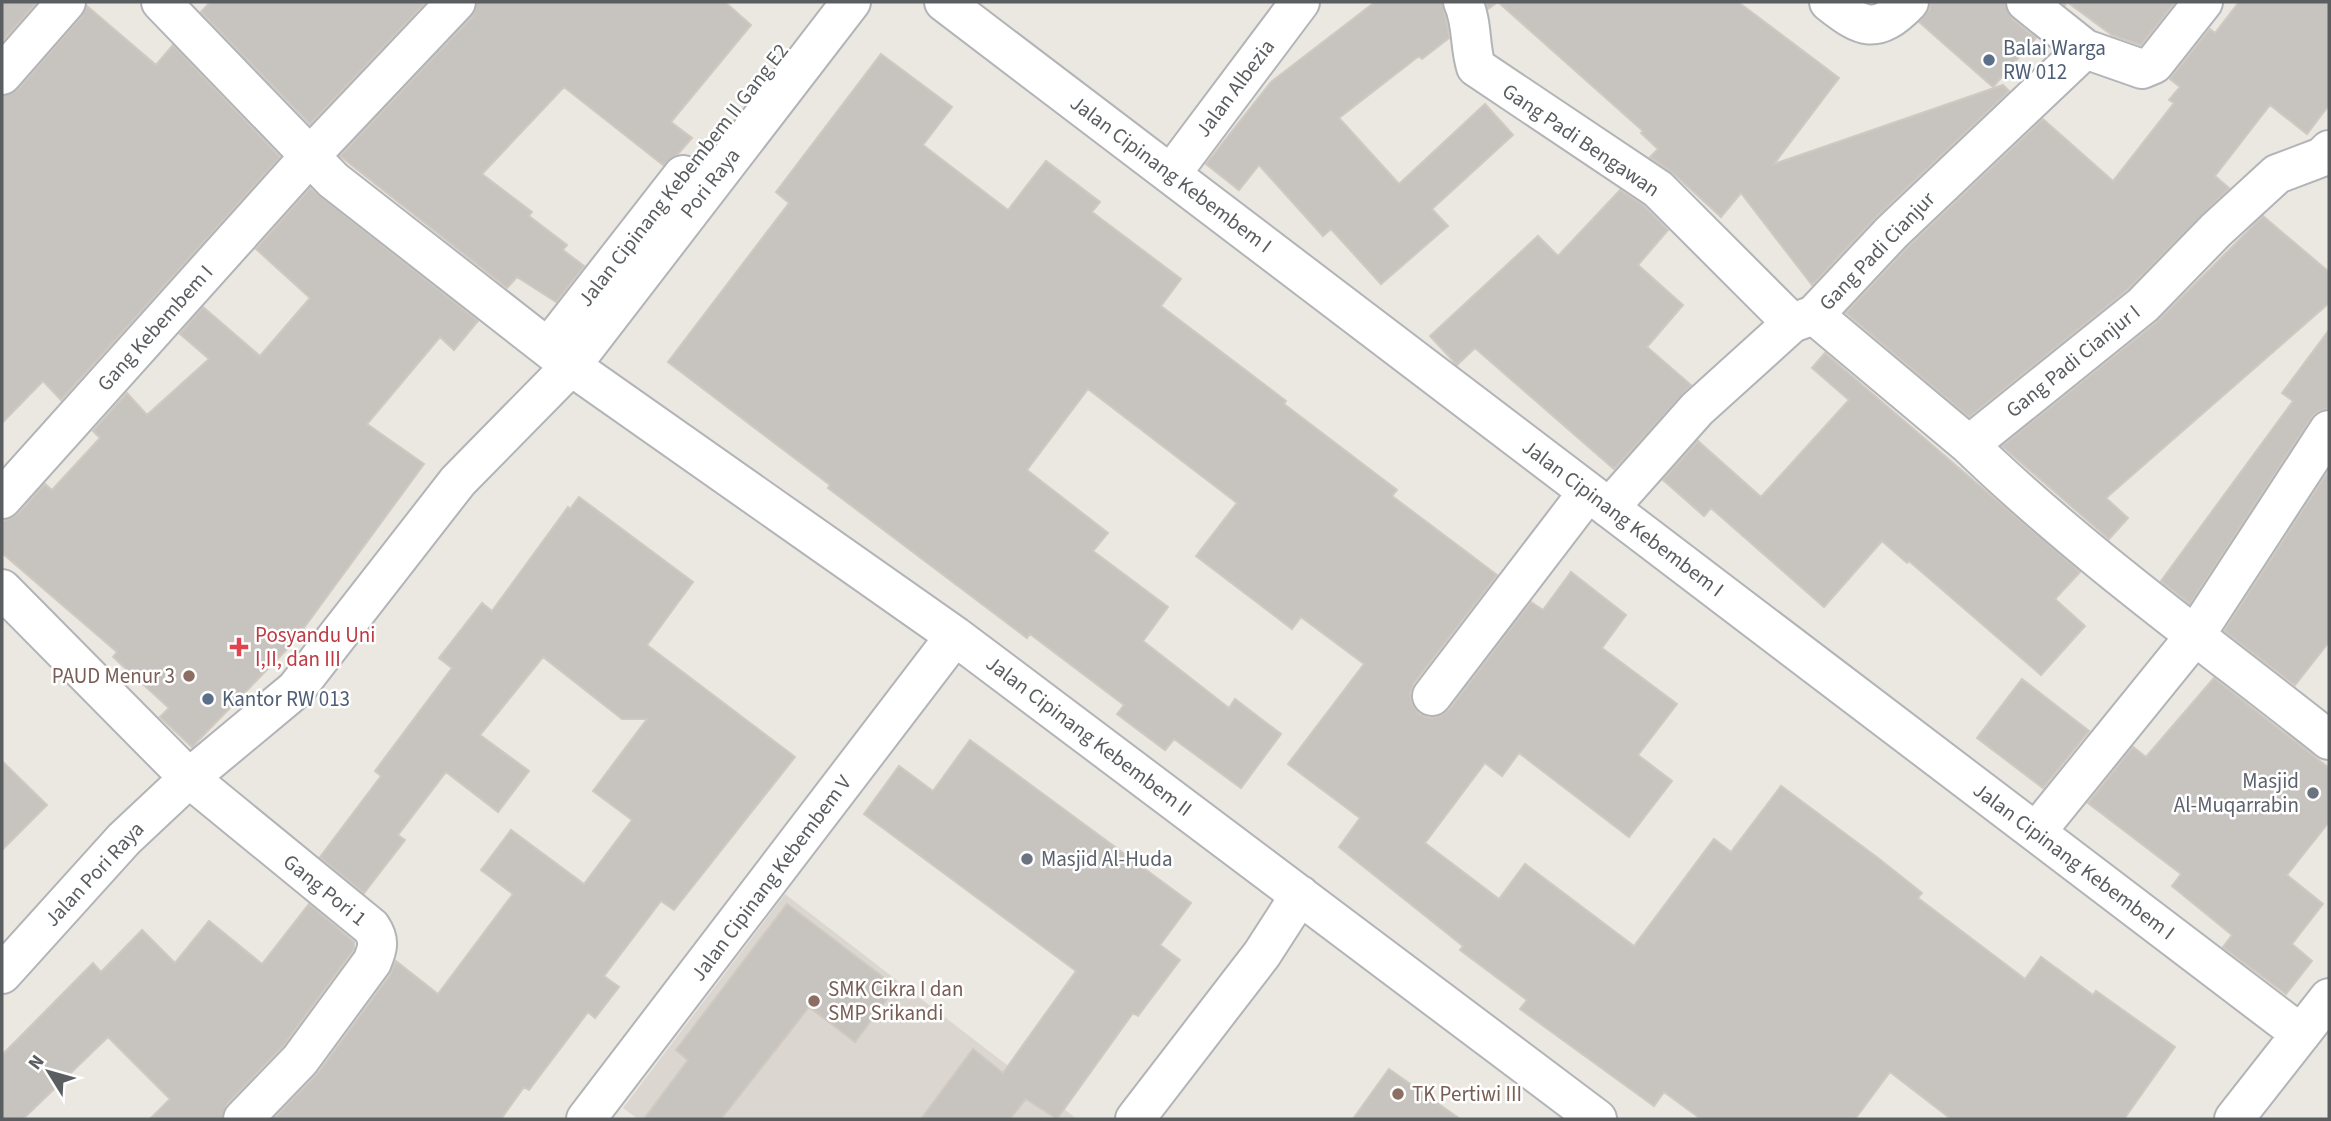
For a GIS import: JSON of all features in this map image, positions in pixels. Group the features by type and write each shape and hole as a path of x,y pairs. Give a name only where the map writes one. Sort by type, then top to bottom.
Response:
{"street":[{"path":"2,75 66,2"},
{"path":"161,2 308,158"},
{"name":"Gang Kebembem I","path":"2,499 308,158 456,2"},
{"name":"Jalan Cipinang Kebembem II Gang E2","path":"560,357 818,2"},
{"name":"Pori Raya","path":"560,357 851,2"},
{"name":"Jalan Cipinang Kebembem I","path":"944,2 2301,1034"},
{"name":"Jalan Albezia","path":"1171,174 1300,2"},
{"name":"Gang Padi Bengawan","path":"1463,2 1472,20 1470,49 1476,67 1658,189 1803,319"},
{"path":"1842,12 1876,23 1896,15 1909,2"},
{"path":"2026,2 2085,49 2142,69 2154,64 2203,2"},
{"name":"Gang Padi Cianjur","path":"1432,696 1599,500 1697,409 1803,319 2085,49"},
{"name":"Gang Padi Cianjur I","path":"1969,445 2143,305 2224,222 2277,174 2322,157 2329,150"},
{"name":"Jalan Cipinang Kebembem II","path":"308,158 560,357 955,636 1597,1119"},
{"path":"1803,319 1969,445 2018,492 2194,637 2329,740"},
{"name":"Jalan Pori Raya","path":"2,974 124,839 189,778 296,690 458,481 560,357"},
{"path":"2036,832 2194,637 2329,430"},
{"name":"Gang Pori 1","path":"2,589 189,778 371,927 377,936 378,949 364,973 300,1060 243,1119"},
{"name":"Jalan Cipinang Kebembem V","path":"586,1119 955,636"},
{"path":"1135,1119 1262,954 1300,895"},
{"path":"2234,1119 2329,998"}],"shaded area":[{"name":"SMK Cikra I dan SMP Srikandi","path":"785,894 1077,1119 638,1119 623,1108"}],"building":[{"path":"2,2 37,2 2,42"},
{"path":"210,2 426,2 310,124 201,12"},
{"path":"477,2 725,2 751,25 671,122 692,138 678,154 663,165 564,87 482,174 532,212 529,216 567,245 563,250 584,266 556,302 517,277 507,288 340,156 472,17"},
{"path":"1375,2 1442,2 1448,29 1449,38 1422,59 1419,56 1339,118 1399,184 1485,104 1513,135 1432,209 1448,226 1381,284 1331,229 1323,236 1259,165 1239,190 1206,164 1271,82"},
{"path":"1486,2 1498,2 1488,9"},
{"path":"1498,2 1738,2 1839,78 1774,164 2003,85 2009,91 1877,216 1812,285 1741,193 1721,217 1673,173 1650,157 1658,149 1641,133 1643,131"},
{"name":"Balai Warga RW 012","path":"1930,2 2005,2 2012,19 2036,38 1993,87 1919,22 1930,9"},
{"path":"2067,2 2175,2 2141,45 2112,35"},
{"path":"2239,2 2329,2 2329,105 2307,134 2270,105 2215,176 2229,188 2128,289 1969,417 1846,313 1908,247 2043,119 2113,181 2174,103 2169,100 2180,87 2170,79 2210,29 2215,33"},
{"path":"87,6 156,65 173,45 280,157 61,400 43,381 2,423 2,96 18,89 82,16"},
{"path":"881,54 952,107 923,145 1008,210 1046,161 1100,202 1092,212 1181,279 1161,306 1286,401 1284,404 1397,490 1392,496 1497,575 1414,683 1410,693 1412,704 1419,714 1429,718 1440,716 1449,710 1531,602 1543,610 1571,572 1626,615 1602,648 1677,704 1638,755 1672,781 1629,837 1519,753 1502,776 1485,763 1425,843 1499,899 1525,864 1634,946 1714,839 1731,852 1781,786 1878,858 1922,893 1918,898 2025,979 2041,957 2093,995 2096,991 2175,1047 2124,1119 1951,1119 1890,1072 1855,1119 1701,1119 1664,1092 1654,1106 1520,1009 1527,1000 1460,950 1463,946 1339,847 1360,818 1288,764 1364,664 1301,617 1292,629 1196,556 1237,503 1088,389 1027,470 1108,533 1093,551 1168,607 1143,641 1229,708 1235,699 1281,734 1241,788 1174,739 1165,750 1117,714 1124,705 1030,634 1027,638 828,488 830,485 668,362 789,203 776,192"},
{"path":"310,188 478,321 454,350 440,337 367,424 424,464 292,644 192,747 160,717 169,708 113,657 117,652 2,553 2,522 18,514 45,484 52,490 100,438 93,431 127,393 147,415 209,359 180,334 203,307 260,356 310,298 256,249"},
{"path":"1620,190 1644,206 1668,230 1638,265 1683,305 1647,347 1691,385 1614,469 1475,348 1457,365 1430,336 1538,236 1558,256"},
{"path":"2263,216 2329,272 2329,303 2106,498 2128,518 2109,539 2002,446 2157,322"},
{"path":"2329,330 2329,408 2319,411 2311,418 2190,604 2161,581 2293,401 2282,393"},
{"path":"1825,353 2080,572 2055,599 2085,626 2041,675 1909,561 1907,563 1882,541 1824,607 1711,508 1704,516 1663,480 1698,441 1761,497 1849,400 1812,368"},
{"path":"2329,470 2329,642 2295,685 2224,631"},
{"path":"579,497 693,582 647,645 795,757 674,910 661,901 604,976 619,987 595,1018 588,1012 529,1090 524,1087 501,1119 273,1119 318,1073 390,975 396,961 438,994 513,894 481,870 511,830 584,884 632,820 593,791 647,719 622,719 543,657 480,735 529,771 498,812 446,772 398,835 405,840 364,893 320,857 381,776 375,771 452,668 439,658 482,603 492,611 568,507 570,509"},
{"path":"2214,678 2329,768 2329,822 2287,875 2323,904 2292,944 2312,961 2286,994 2223,947 2232,935 2172,886 2181,874 2088,803 2133,747 2146,757"},
{"path":"2022,679 2089,731 2043,788 1977,738"},
{"name":"Masjid Al-Huda","path":"970,740 1191,903 1160,945 1180,960 1138,1016 1133,1013 1057,1119 1026,1099 1010,1119 921,1119 973,1049 1003,1073 1076,971 864,814 899,766 933,791"},
{"path":"2,761 47,805 2,850"},
{"path":"309,904 354,942 354,949 283,1046 227,1104 222,1119 150,1119 170,1099 108,1037 23,1119 2,1119 2,1055 93,963 101,972 142,930 175,963 209,921 262,964"},
{"path":"787,904 896,987 855,1042 809,1007 721,1119 644,1119 688,1060 676,1050"},
{"name":"TK Pertiwi III","path":"1389,1069 1460,1119 1353,1119"}],"place":[{"name":"Balai Warga RW 012","path":"1989,60"},
{"name":"Posyandu Uni I,II, dan III","path":"239,647"},
{"name":"PAUD Menur 3","path":"189,676"},
{"name":"Kantor RW 013","path":"208,699"},
{"name":"Masjid Al-Muqarrabin","path":"2313,793"},
{"name":"Masjid Al-Huda","path":"1027,859"},
{"name":"SMK Cikra I dan SMP Srikandi","path":"814,1001"},
{"name":"TK Pertiwi III","path":"1398,1094"}]}
